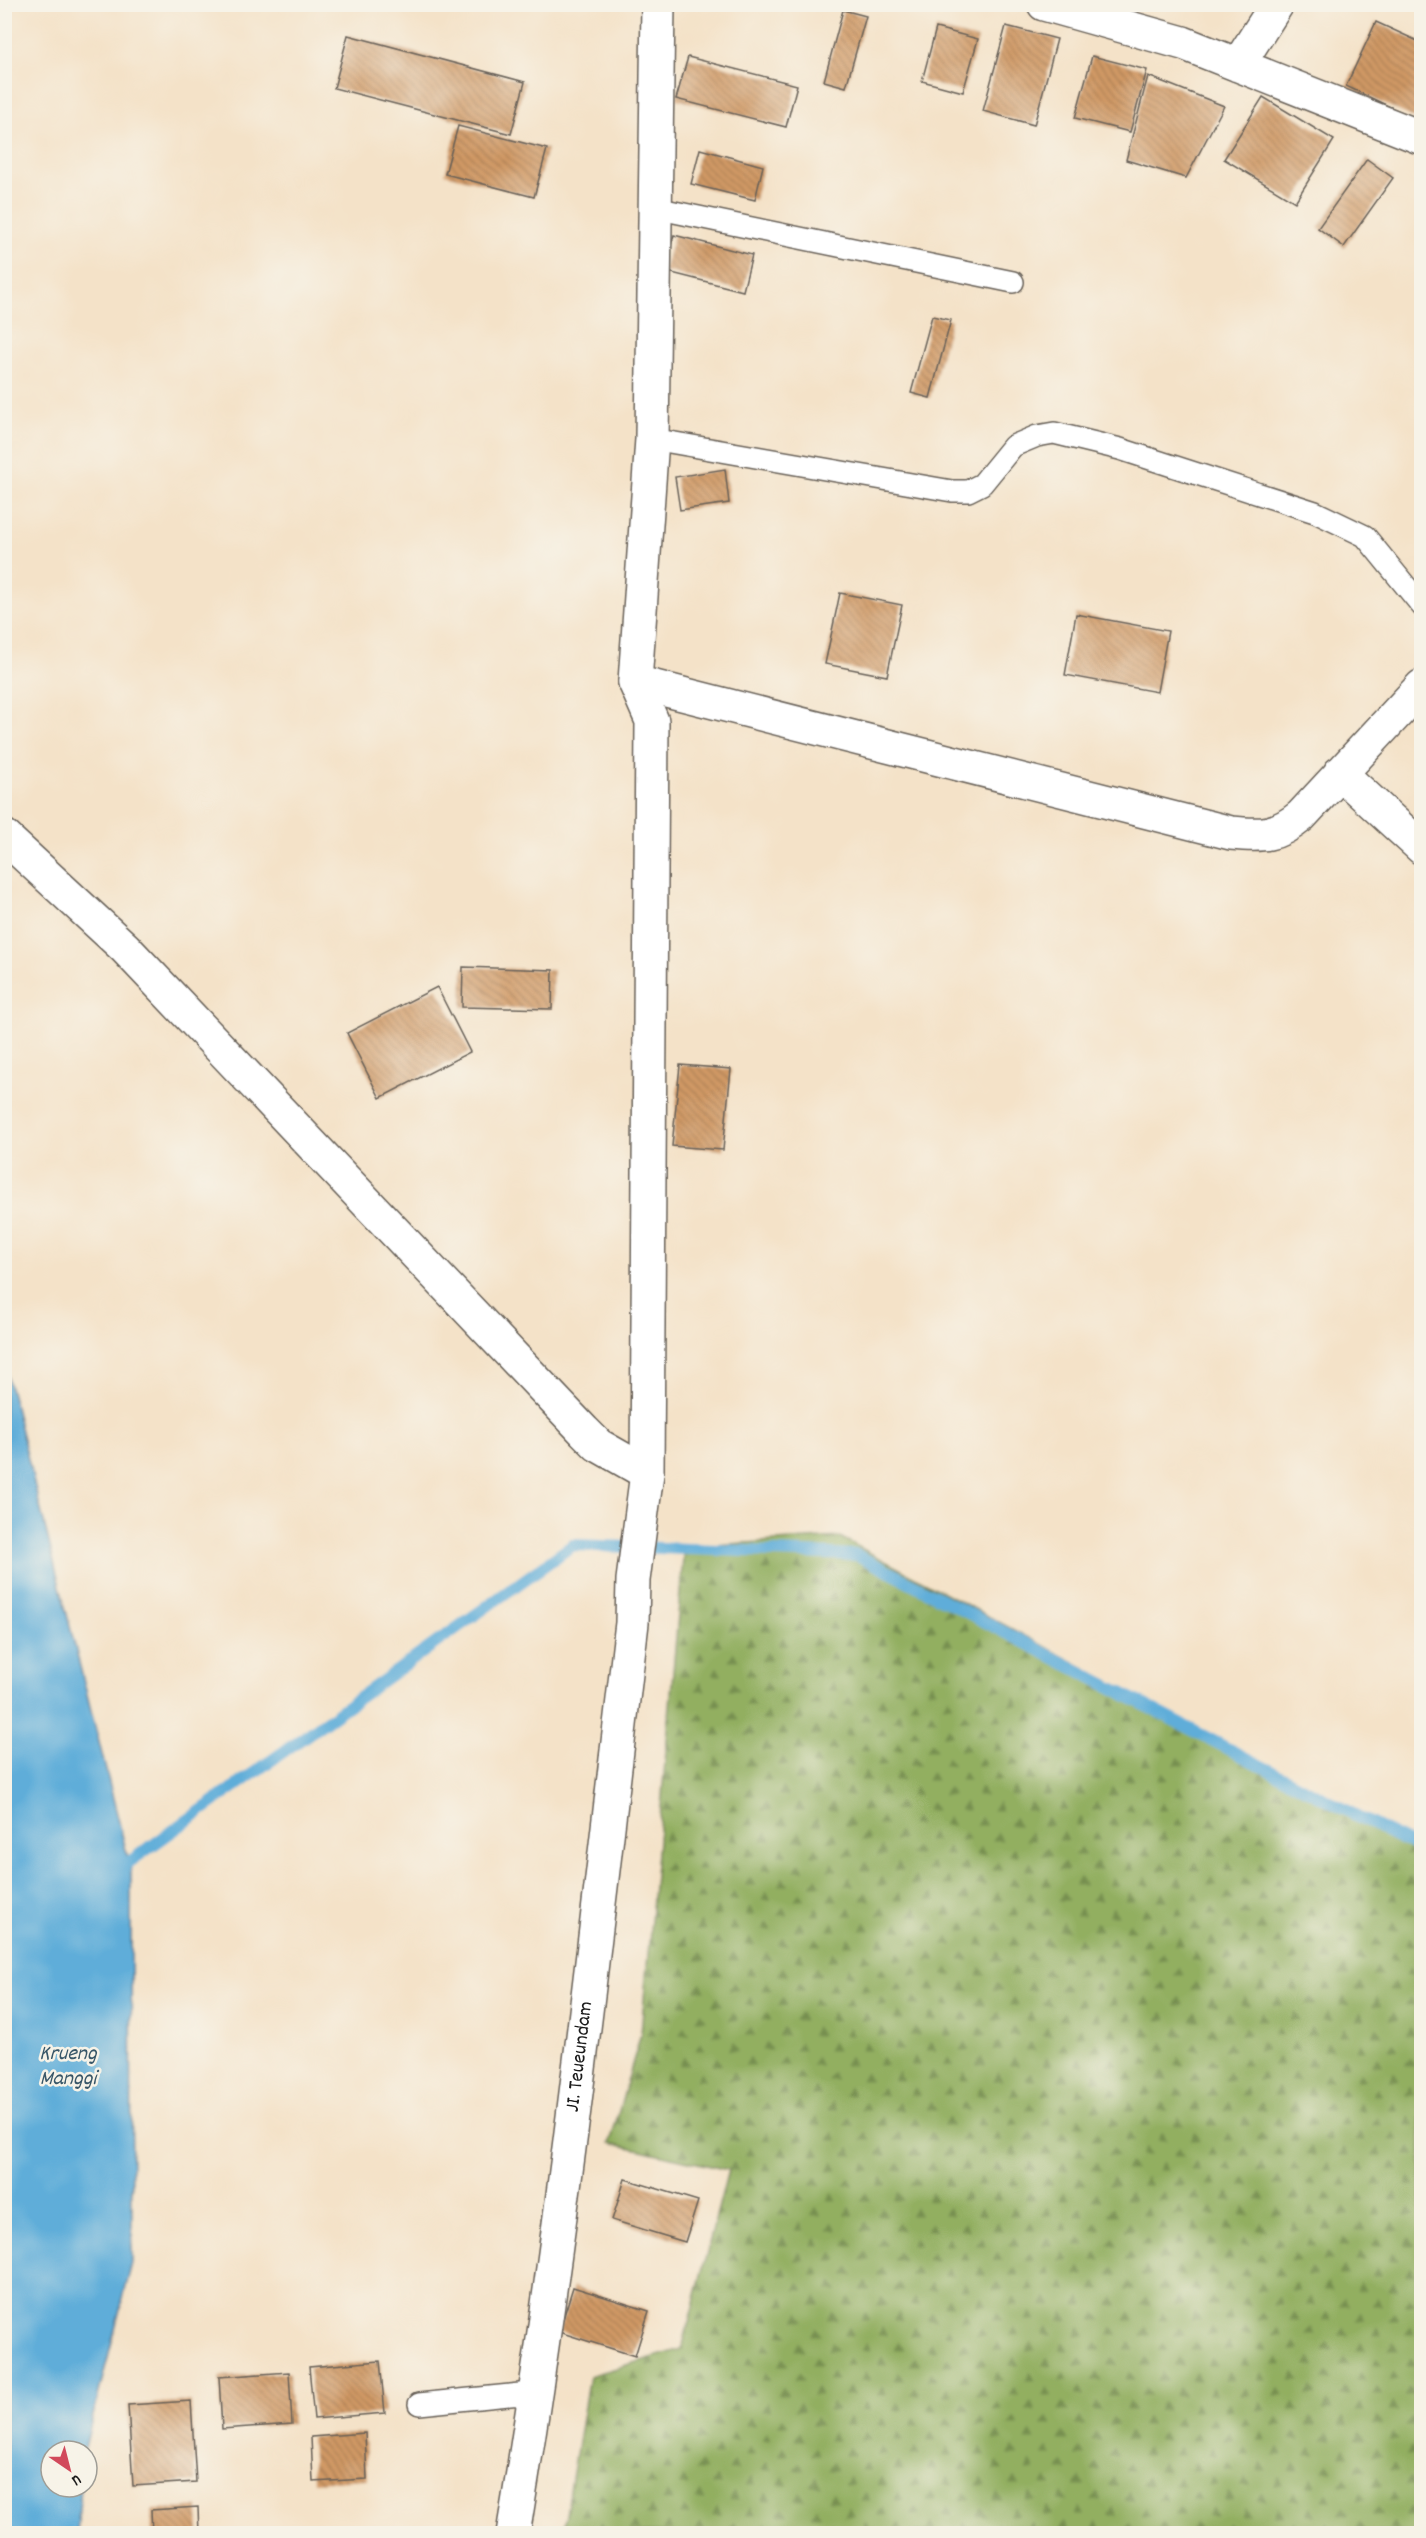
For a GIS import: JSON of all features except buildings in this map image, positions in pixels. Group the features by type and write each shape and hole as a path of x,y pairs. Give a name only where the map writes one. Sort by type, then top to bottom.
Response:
{"street":[{"path":"658,4 652,439 636,682 1231,833 1271,834 1286,829 1301,816 1422,686"},
{"path":"1044,4 1183,43 1422,138"},
{"path":"1238,65 1277,4"},
{"name":"JI. Teueundam","path":"513,2534 526,2402 573,2112 630,1646 633,1580 647,1473 652,721 636,682"},
{"path":"1340,773 1422,848"},
{"path":"4,836 125,948 598,1445 647,1473"}],"lane":[{"path":"655,208 1013,282"},
{"path":"652,439 952,491 968,491 982,484 1013,446 1031,438 1054,433 1120,449 1315,512 1365,536 1422,606"},
{"path":"419,2404 492,2395 526,2402"}],"green space":[{"path":"840,1537 1421,1848 1421,2533 563,2533 589,2376 682,2349 728,2170 610,2143 641,2033 684,1547"}],"water":[{"name":"Krueng Manggi","path":"4,1363 131,1870 132,2263 87,2439 39,2439 39,2499 80,2499 77,2533 5,2533"}],"waterway":[{"path":"118,1870 573,1545 857,1555 1422,1850"}]}
